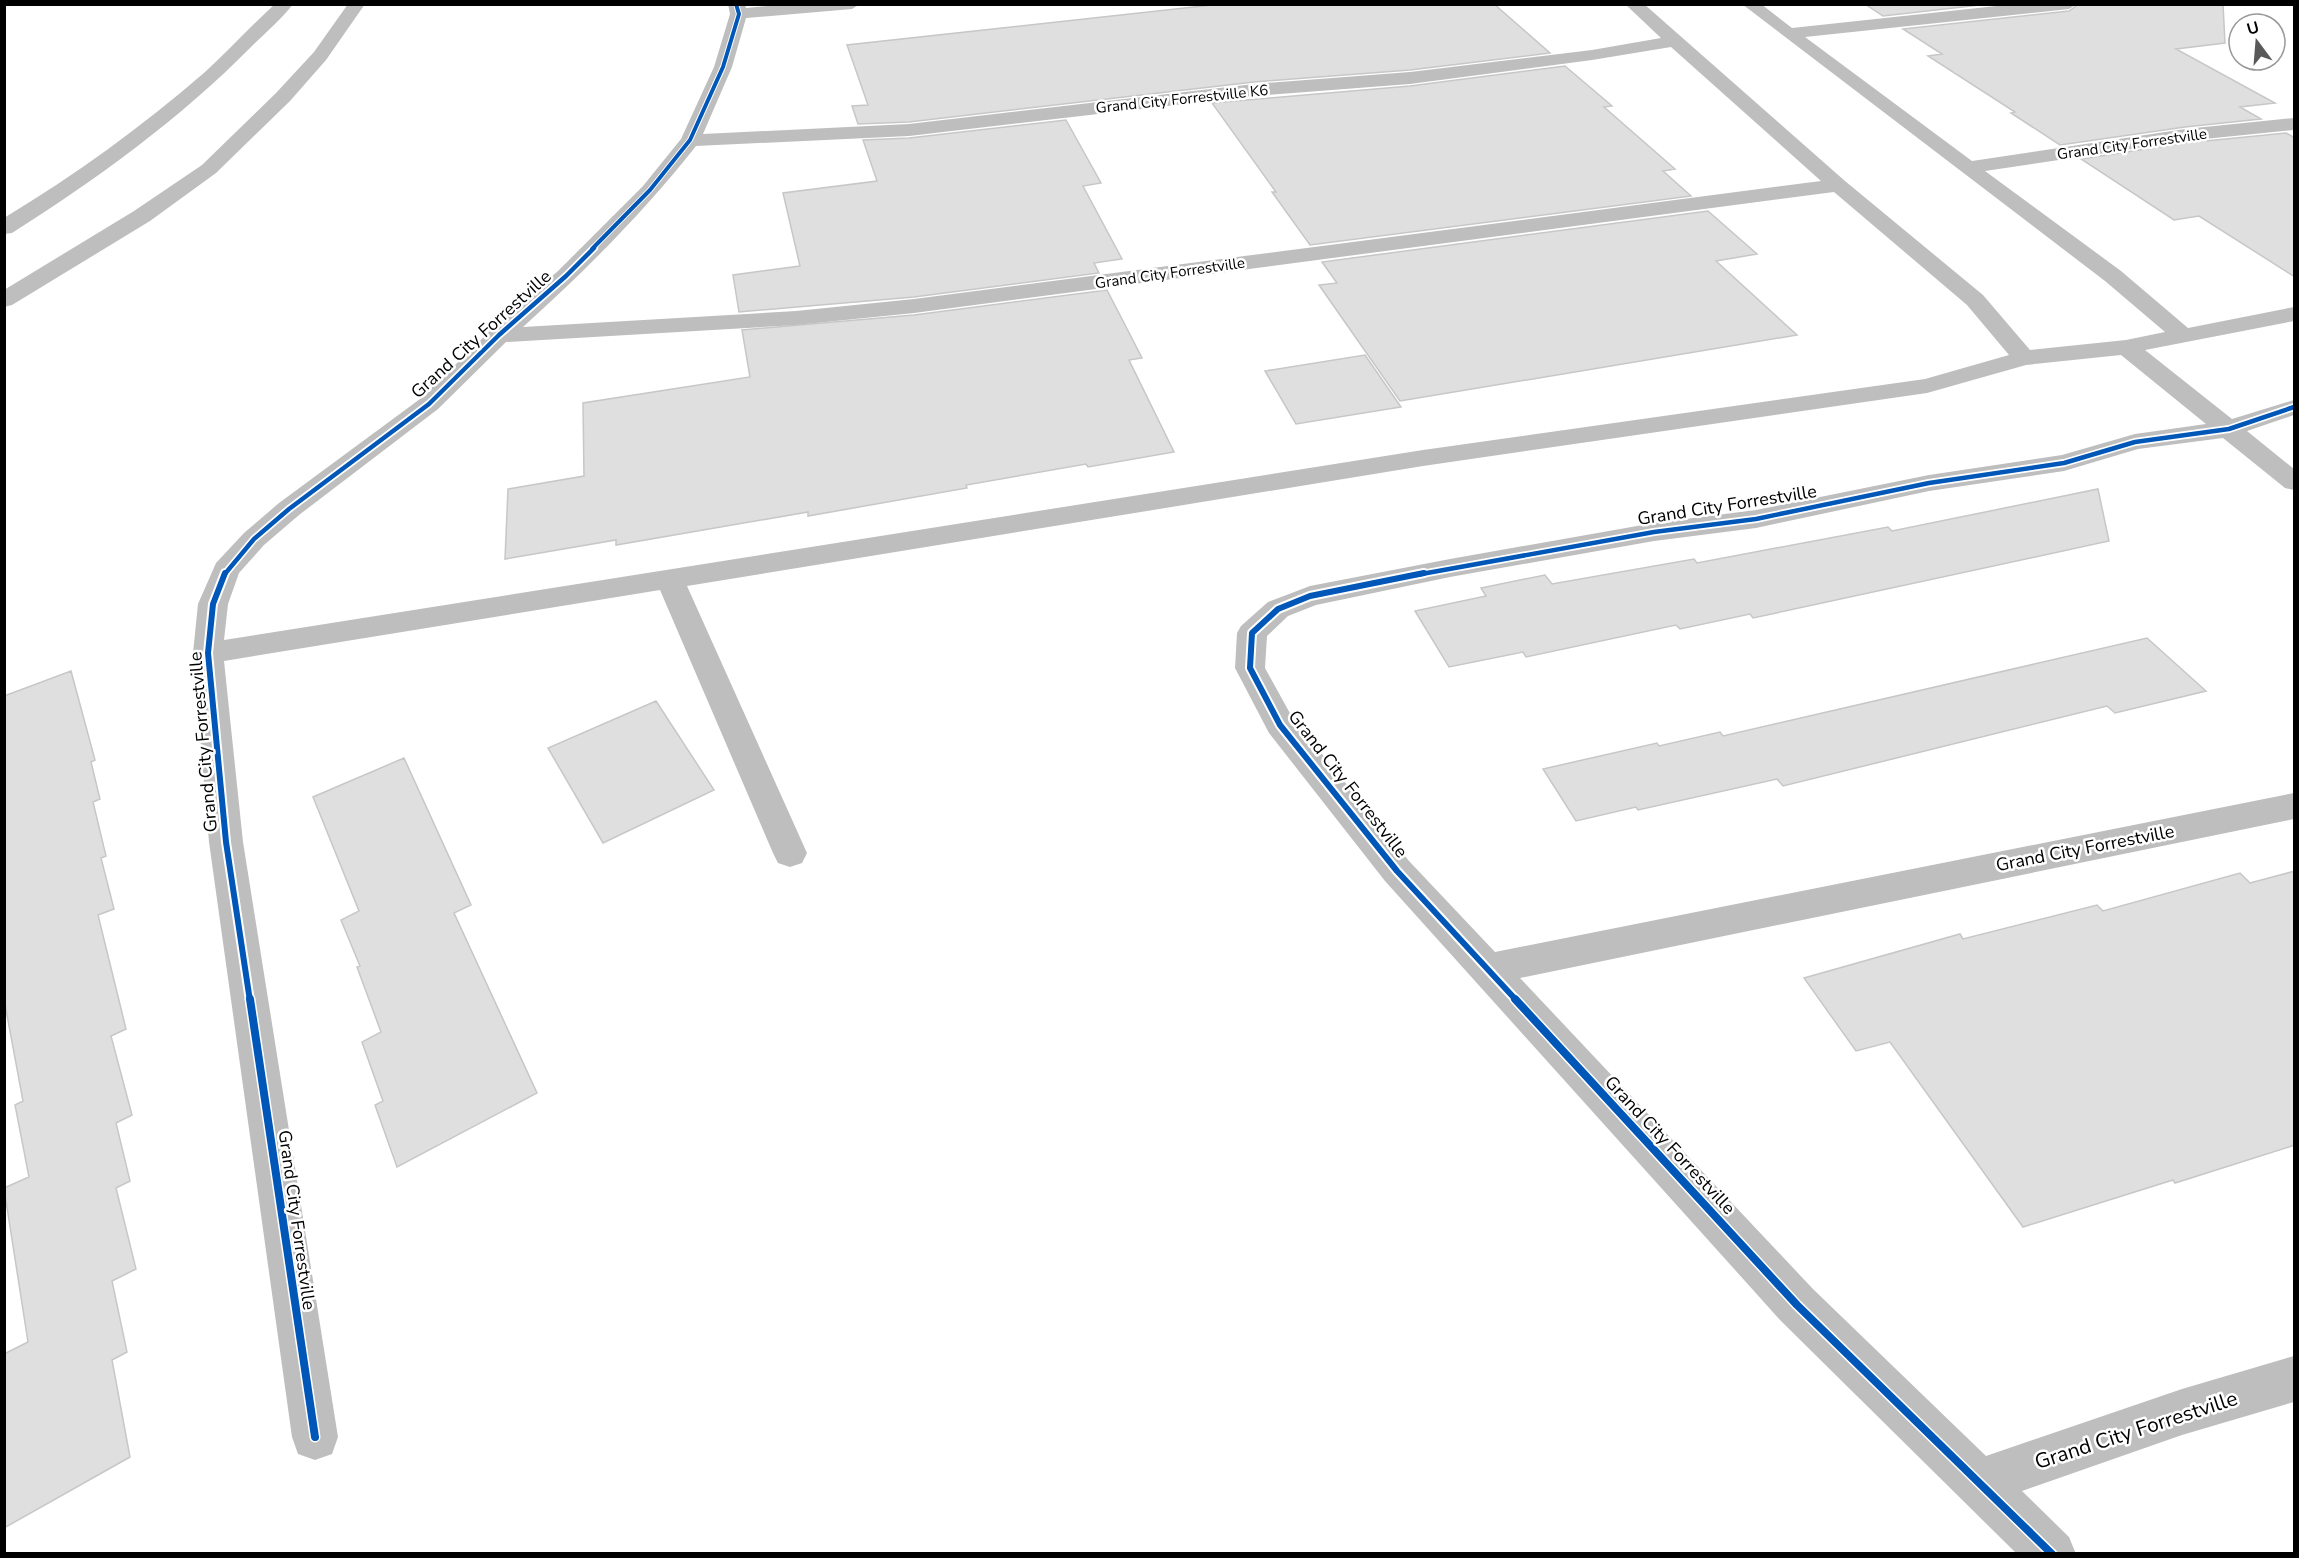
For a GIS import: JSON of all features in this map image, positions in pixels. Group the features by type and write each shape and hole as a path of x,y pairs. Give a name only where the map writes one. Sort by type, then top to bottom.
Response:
{"street":[{"path":"4,228 55,197 137,138 213,73 285,4"},
{"path":"4,300 142,216 210,169 320,56 357,4"},
{"name":"Grand City Forrestville","path":"315,1437 226,842 208,653 213,604 226,570 254,539 289,509 429,404 499,335 566,276 650,190 690,140 723,67 737,9 852,4"},
{"path":"1633,4 1838,185 1975,300 2024,358"},
{"path":"1750,4 2113,276 2184,336"},
{"path":"1790,33 2069,4"},
{"name":"Grand City Forrestville K6","path":"690,140 909,130 1254,90 1410,78 1592,56 1673,41"},
{"name":"Grand City Forrestville","path":"1969,167 2185,135 2295,124"},
{"name":"Grand City Forrestville","path":"499,335 795,318 914,306 1838,185"},
{"name":"Grand City Forrestville","path":"208,653 1434,457 1927,386 2024,358 2126,347 2295,314"},
{"path":"2126,347 2295,482"},
{"name":"Grand City Forrestville","path":"2052,1554 1797,1305 1397,871 1280,725 1250,668 1252,633 1278,609 1310,596 1450,568 1654,532 1756,519 1929,483 2064,463 2135,442 2229,429 2295,407"},
{"path":"670,579 790,853"},
{"name":"Grand City Forrestville","path":"1487,969 2295,806"},
{"name":"Grand City Forrestville","path":"1978,1483 2182,1412 2295,1379"}],"building":[{"path":"1221,4 1494,4 1550,53 1410,70 1254,82 909,122 858,124 852,106 868,105 847,45"},
{"path":"1865,4 1989,4 1883,16"},
{"path":"2079,4 2223,4 2225,43 2176,49 2275,103 2240,107 2261,119 2185,127 2060,145 2011,113 2015,112 1928,56 1942,54 1903,29 2069,11"},
{"path":"1565,66 1612,106 1604,107 1675,169 1663,171 1691,196 1310,245 1272,192 1276,192 1212,103 1410,86"},
{"path":"1066,120 1101,183 1083,186 1122,259 1094,263 1099,273 914,297 739,312 733,275 800,266 783,193 877,181 863,140 909,138"},
{"path":"2286,133 2295,138 2295,277 2199,216 2174,220 2081,159 2185,143"},
{"path":"1708,211 1757,254 1716,261 1797,335 1400,401 1319,285 1337,283 1322,262"},
{"path":"1107,290 1142,358 1129,360 1174,452 1088,467 1086,464 808,516 808,512 616,545 616,540 505,559 508,489 584,476 583,403 750,377 742,330 914,315"},
{"path":"1365,355 1401,407 1296,424 1265,371"},
{"path":"2098,489 2109,541 1753,618 1750,614 1680,629 1676,625 1526,657 1523,652 1449,667 1415,611 1486,596 1481,588 1545,575 1552,584 1694,559 1697,563 1888,527 1892,531"},
{"path":"2147,638 2206,691 2115,713 2107,706 1783,786 1777,779 1638,810 1636,807 1576,821 1543,769 1657,743 1659,746 1720,732 1723,736"},
{"path":"71,671 95,760 91,762 100,799 93,802 106,856 101,858 114,909 98,915 126,1029 111,1036 132,1115 116,1123 130,1181 116,1188 136,1269 112,1281 127,1352 112,1360 130,1457 4,1528 4,1354 28,1342 4,1188 29,1177 15,1105 23,1101 4,999 4,696"},
{"path":"656,701 714,790 603,843 548,748"},
{"path":"404,758 471,905 454,913 537,1093 397,1167 375,1105 383,1101 362,1042 381,1032 357,967 360,966 341,920 359,911 313,797"},
{"path":"2295,871 2295,1145 2023,1227 1890,1042 1856,1051 1804,978 1960,934 1963,939 2097,905 2103,911 2240,873 2250,883"}],"cycle path":[{"path":"315,1437 226,842 208,653 213,604 226,570 254,539 289,509 429,404 499,335 566,276 650,190 690,140 723,67 739,14 736,4"},
{"path":"2052,1554 1797,1305 1397,871 1280,725 1250,668 1252,633 1278,609 1310,596 1450,568 1654,532 1756,519 1929,483 2064,463 2135,442 2229,429 2294,407"}]}
